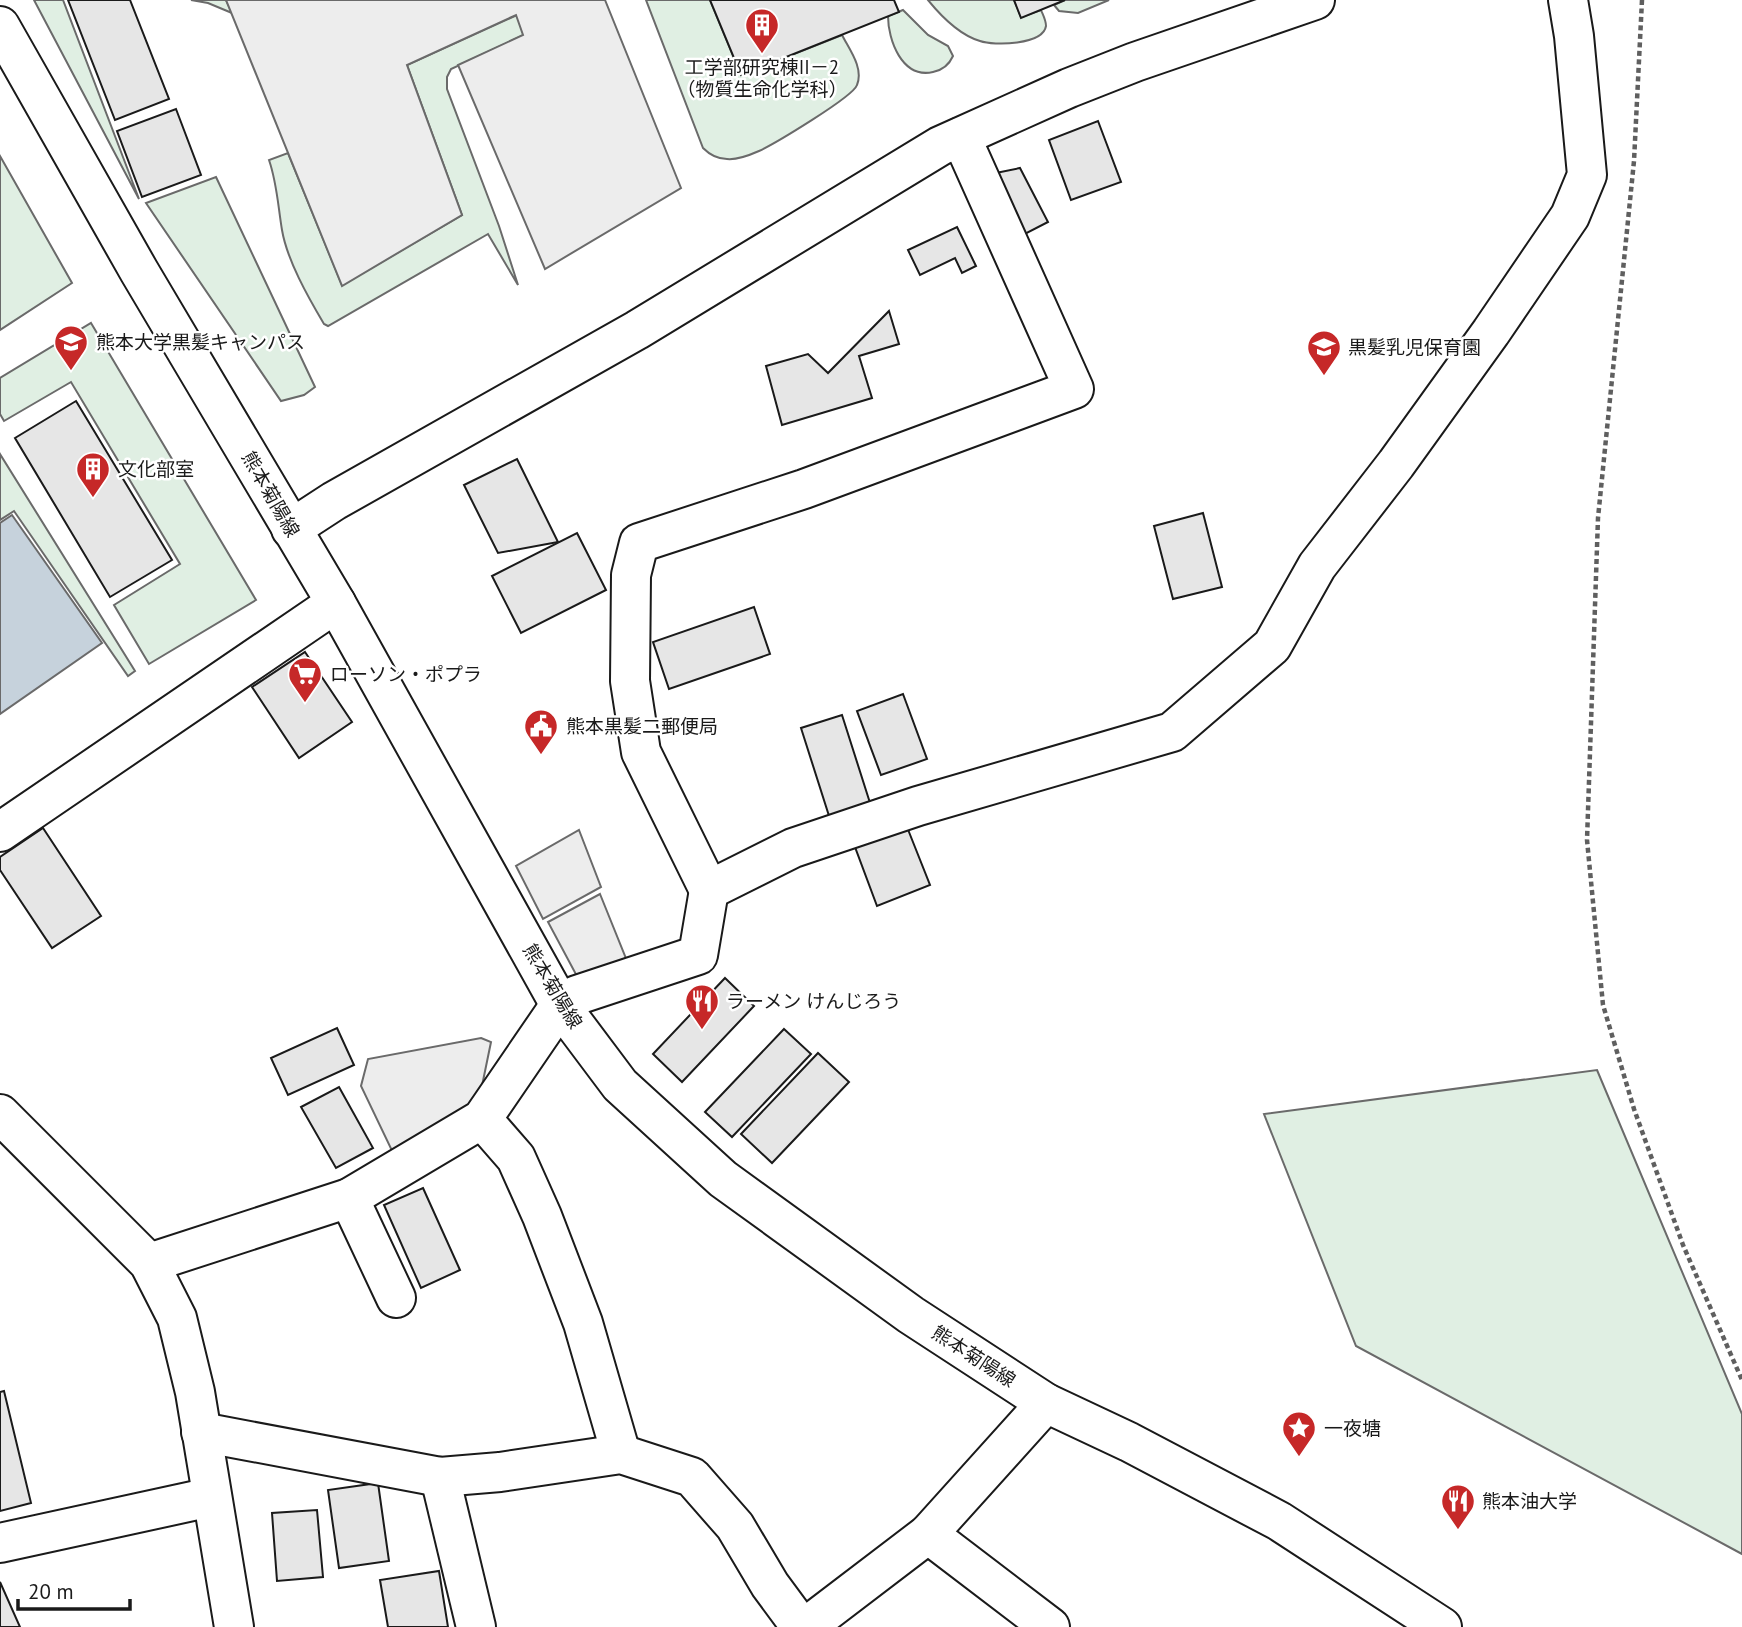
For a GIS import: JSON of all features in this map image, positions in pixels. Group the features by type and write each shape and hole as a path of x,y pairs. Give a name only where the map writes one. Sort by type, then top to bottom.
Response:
{"street":[{"path":"291,529 334,501 637,330 940,146 1135,62 1315,0"},
{"path":"709,890 793,848 918,806 1172,732 1272,646 1317,566 1396,464 1570,216 1587,175 1568,0"},
{"name":"熊本菊陽線","path":"0,26 336,603 560,1005 620,1085 723,1179 911,1315 1046,1403 1129,1442 1279,1521 1442,1627"},
{"path":"149,1263 349,1198 482,1119 560,1005 577,995 698,955 709,890 641,752 629,681 631,575 639,543 804,489 1074,389 961,137"},
{"path":"0,832 336,603"},
{"path":"0,1114 149,1263 177,1318 195,1392 234,1627"},
{"path":"482,1119 516,1158 542,1216 583,1323 621,1454"},
{"path":"349,1198 396,1298"},
{"path":"201,1432 440,1477 499,1472 621,1454 692,1477 735,1526 770,1585 803,1627 928,1534 1046,1403"},
{"path":"440,1477 476,1627"},
{"path":"0,1543 211,1497"},
{"path":"928,1534 1050,1627"}],"path":[{"path":"1642,0 1634,161 1598,518 1587,840 1603,1005 1634,1109 1683,1245 1742,1380"}],"green space":[{"path":"34,0 63,0 139,199"},
{"path":"191,0 226,0 232,13 208,3"},
{"path":"646,0 710,0 741,75 842,35 857,65 857,85 828,109 759,151 735,159 711,155 703,148"},
{"path":"928,0 1014,0 1021,17 1041,10 1046,26 1043,32 1027,40 987,43 958,30"},
{"path":"1065,0 1109,0 1078,13 1059,11 1054,5"},
{"path":"903,10 928,35 948,46 953,56 945,67 922,73 913,70 899,56 891,36 888,16"},
{"path":"517,15 524,35 451,69 447,77 447,89 499,226 518,285 488,234 328,326 324,324 288,254 269,160 288,153 342,285 462,215 407,65"},
{"path":"0,156 72,283 0,330"},
{"path":"216,177 315,387 304,395 281,401 146,203"},
{"path":"91,323 256,600 149,664 114,605 180,564 71,382 4,421 0,414 0,378"},
{"path":"0,454 135,671 128,676 14,511 0,520"},
{"path":"1597,1070 1742,1414 1742,1554 1356,1346 1264,1114"}],"shaded area":[{"path":"226,0 605,0 681,188 545,269 458,65 523,35 516,15 407,65 462,215 342,286"},
{"path":"12,515 102,643 0,714 0,523"},
{"path":"579,830 601,887 543,919 516,866"},
{"path":"600,894 627,961 579,980 548,922"},
{"path":"481,1038 491,1042 476,1115 395,1157 361,1086 368,1059"}],"building":[{"path":"68,0 130,0 169,99 115,120"},
{"name":"工学部研究棟II－2 （物質生命化学科）","path":"710,0 894,0 899,12 741,75"},
{"path":"1014,0 1065,0 1021,18"},
{"path":"176,109 201,175 142,197 117,131"},
{"path":"1098,121 1121,182 1071,200 1049,140"},
{"path":"1020,168 1048,222 1019,237 986,175"},
{"path":"957,227 976,266 962,273 955,258 920,275 908,250"},
{"path":"889,311 899,344 859,356 872,398 782,425 766,366 808,354 828,373"},
{"name":"文化部室","path":"76,401 172,560 110,597 15,438"},
{"path":"517,459 558,542 498,553 464,485"},
{"path":"1203,513 1222,587 1173,599 1154,526"},
{"path":"577,533 606,590 521,633 492,576"},
{"path":"754,607 770,654 669,689 653,642"},
{"path":"305,652 352,722 299,758 252,687"},
{"path":"903,694 927,759 881,775 857,711"},
{"path":"842,715 871,806 830,819 801,728"},
{"path":"907,827 930,885 877,906 855,847"},
{"path":"43,828 101,916 52,948 0,870 0,857"},
{"path":"725,978 754,1006 682,1082 653,1054"},
{"path":"337,1028 354,1065 288,1095 271,1058"},
{"path":"784,1029 811,1054 732,1137 705,1112"},
{"path":"818,1053 849,1082 772,1163 741,1134"},
{"path":"339,1087 373,1148 336,1168 301,1107"},
{"path":"423,1188 460,1270 421,1288 384,1205"},
{"path":"4,1391 31,1503 0,1511 0,1392"},
{"path":"378,1483 389,1561 339,1568 328,1490"},
{"path":"317,1510 323,1577 277,1581 272,1513"},
{"path":"439,1571 448,1627 388,1627 380,1580"},
{"path":"0,1582 20,1627 0,1627"}],"place":[{"name":"工学部研究棟II－2 （物質生命化学科）","path":"762,55"},
{"name":"熊本大学黒髪キャンパス","path":"71,372"},
{"name":"黒髪乳児保育園","path":"1324,377"},
{"name":"文化部室","path":"93,499"},
{"name":"ローソン・ポプラ","path":"305,704"},
{"name":"熊本黒髪二郵便局","path":"541,756"},
{"name":"ラーメン けんじろう","path":"702,1031"},
{"name":"一夜塘","path":"1299,1458"},
{"name":"熊本油大学","path":"1458,1531"}]}
